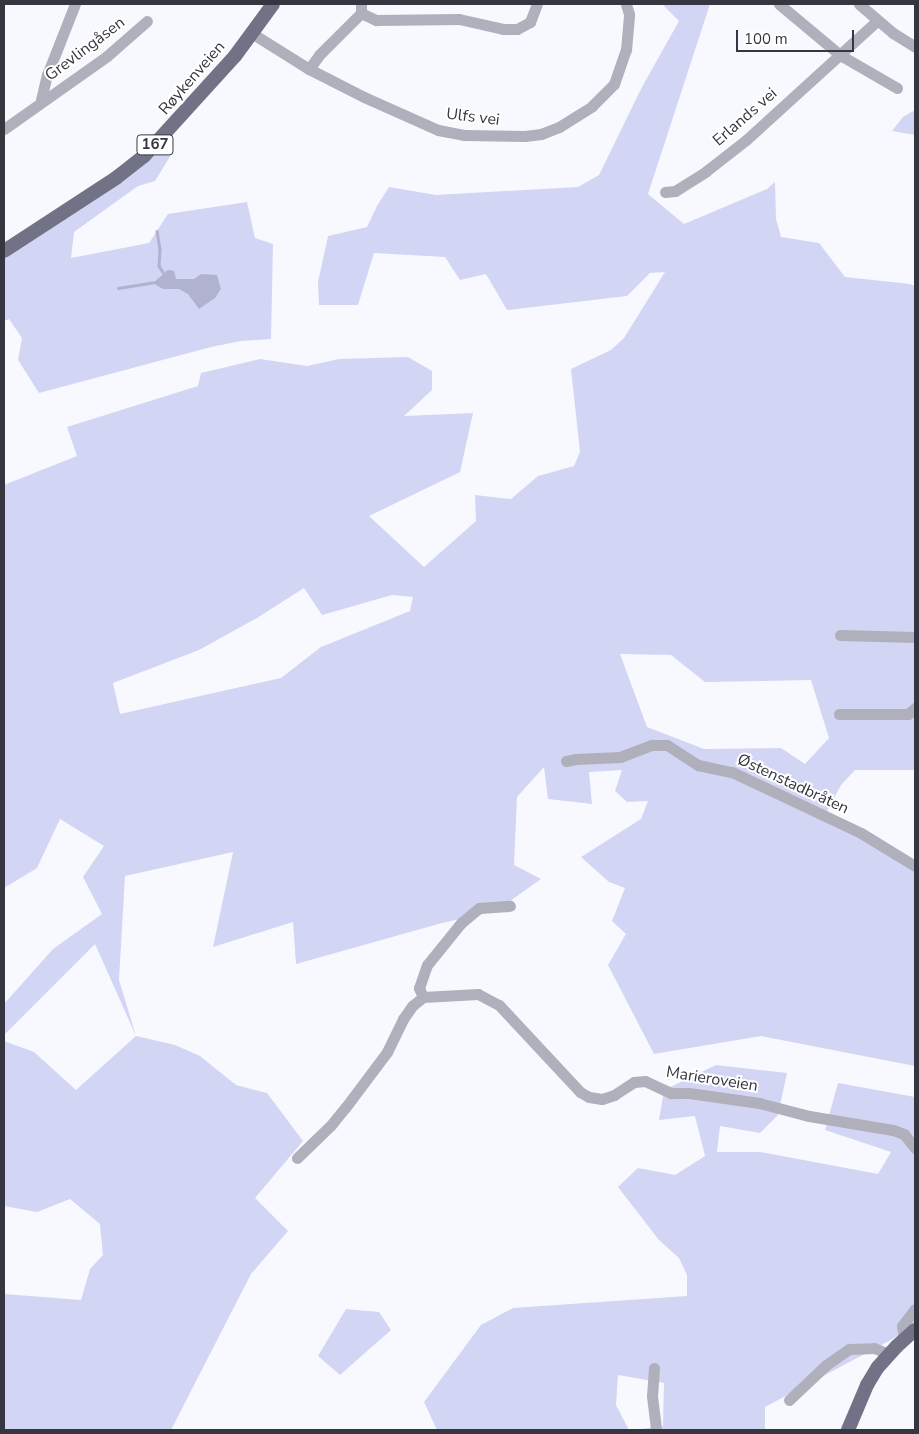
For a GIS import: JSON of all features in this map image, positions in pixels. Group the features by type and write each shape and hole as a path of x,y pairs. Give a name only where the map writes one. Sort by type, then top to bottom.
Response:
{"main road":[{"name":"Røykenveien","path":"4,251 135,164 185,114 253,34 273,4"},
{"path":"848,1430 872,1376 889,1354 910,1334"}],"street":[{"name":"Grevlingåsen","path":"41,100 47,75 76,4"},
{"path":"309,69 361,8 376,20 459,19 503,29 517,29 530,22 537,4"},
{"name":"Ulfs vei","path":"253,34 309,69 364,97 438,130 509,138 541,134 576,117 604,95 614,84 626,50 629,14 626,4"},
{"path":"779,4 840,55 897,88"},
{"path":"859,4 877,20 915,47"},
{"name":"Erlands vei","path":"665,192 675,191 705,172 746,140 877,20"},
{"name":"Grevlingåsen","path":"4,129 28,114 41,100 61,90 107,56 147,21"},
{"path":"840,636 915,637"},
{"path":"839,714 908,714 915,708"},
{"name":"Østenstadbråten","path":"566,761 620,757 652,745 667,744 698,765 732,772 861,833 915,866"},
{"path":"297,1158 331,1125 387,1052 403,1018 423,997 419,988 427,965 461,923 479,908 510,906"},
{"name":"Marieroveien","path":"423,997 478,994 487,997 498,1005 580,1092 589,1097 602,1099 614,1095 634,1082 645,1081 671,1093 689,1093 759,1103 809,1116 893,1130 906,1137 915,1148"},
{"path":"910,1334 902,1326 915,1309"},
{"path":"789,1400 830,1361 849,1349 874,1348 889,1354"},
{"path":"654,1368 652,1396 656,1430"}],"shaded area":[{"path":"662,4 710,4 648,194 684,224 767,189 775,182 776,219 781,237 819,243 845,277 915,286 915,770 855,770 841,785 827,811 915,864 915,1066 761,1036 654,1054 608,965 626,934 612,921 625,888 609,882 581,857 641,819 648,801 627,802 615,791 622,770 589,772 592,804 548,799 544,767 517,797 514,865 541,879 496,911 442,923 296,964 293,922 213,947 233,852 125,876 119,980 136,1036 95,944 4,1035 4,1004 53,949 102,914 83,877 104,846 60,819 37,868 4,888 4,485 77,456 67,427 198,386 201,373 260,359 307,366 339,359 408,357 432,371 432,390 404,416 473,413 460,472 369,516 424,567 476,521 475,495 511,499 538,476 574,466 580,452 571,369 611,350 624,338 665,272 650,273 627,296 507,310 486,274 460,280 445,257 374,253 358,305 319,305 318,282 328,236 367,227 389,187 436,195 578,187 599,175 642,87 679,21","holes":["304,588 322,615 392,595 413,597 410,611 321,647 281,678 120,714 113,683 199,650 257,618","620,654 671,655 705,682 811,680 829,738 805,764 781,748 704,749 647,727"]},
{"path":"915,110 915,135 892,131 903,117"},
{"path":"160,147 171,155 155,181 138,186 74,232 71,258 149,243 168,214 247,202 255,238 273,244 271,339 241,341 211,347 39,393 18,360 22,338 9,319 4,321 4,257"},
{"path":"168,270 174,271 176,279 194,279 201,274 217,275 221,289 215,298 199,309 188,294 179,289 163,289 156,285 154,282"},
{"path":"136,1036 175,1045 200,1056 236,1085 267,1093 303,1141 255,1198 288,1231 251,1274 171,1430 4,1430 4,1294 81,1300 90,1269 103,1255 100,1224 70,1199 37,1212 4,1206 4,1041 34,1052 76,1090"},
{"path":"716,1065 787,1073 778,1115 760,1133 720,1126 717,1152 760,1152 878,1174 891,1152 825,1130 838,1083 915,1097 915,1325 889,1341 765,1407 765,1430 633,1430 663,1426 664,1383 618,1375 616,1405 629,1430 437,1430 424,1402 481,1325 513,1308 687,1296 687,1275 679,1258 659,1240 618,1187 638,1168 675,1175 705,1156 695,1116 659,1120 664,1090"},
{"path":"346,1309 379,1312 391,1330 340,1375 318,1356"}],"waterway":[{"path":"157,231 160,249 159,266 163,272"},
{"path":"118,288 154,282"}]}
